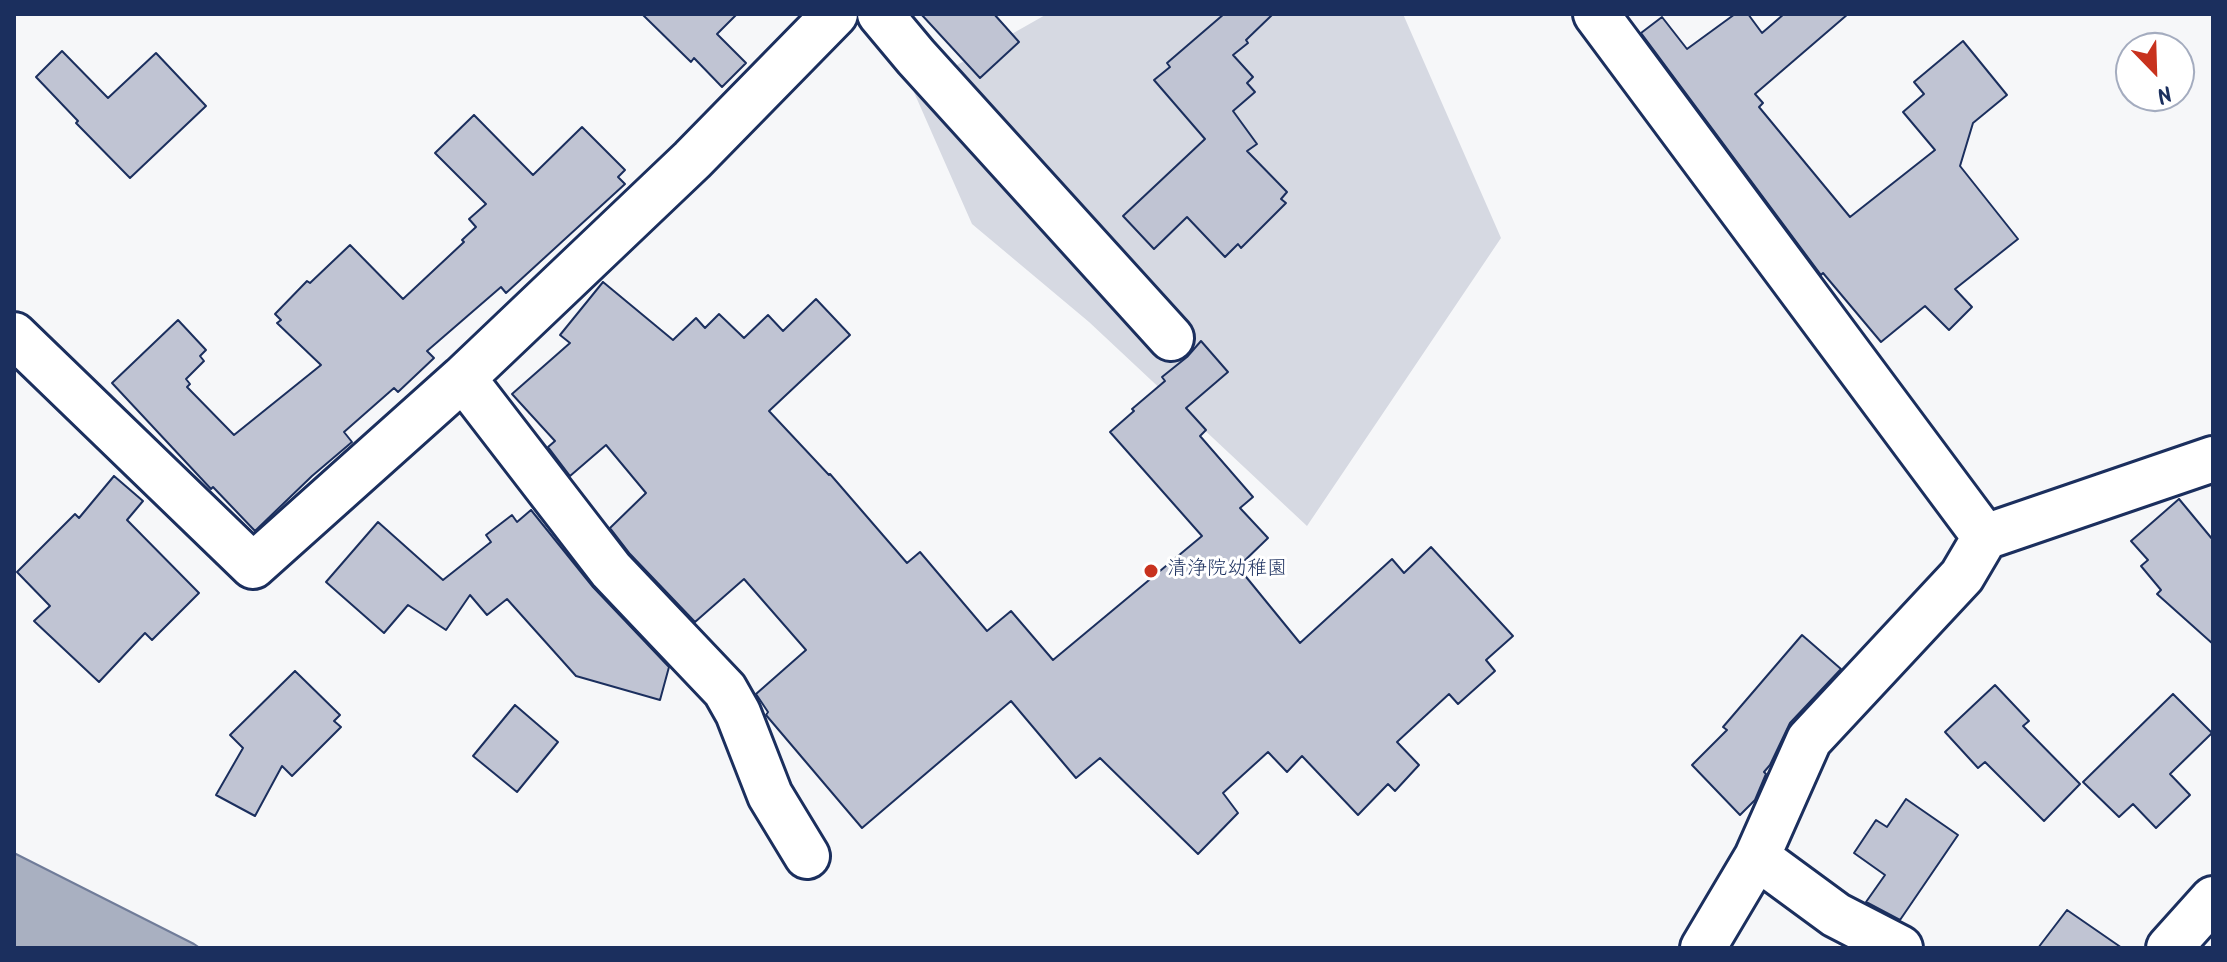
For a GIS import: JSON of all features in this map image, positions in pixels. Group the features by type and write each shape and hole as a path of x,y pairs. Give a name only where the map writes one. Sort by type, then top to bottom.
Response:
{"street":[{"path":"14,335 253,566 463,378 692,160 835,14"},
{"path":"880,14 1171,338"},
{"path":"1596,14 1985,537"},
{"path":"463,378 611,570 725,690 738,713 770,795 807,856"},
{"path":"1703,948 1757,857 1809,740 1962,576 1985,537 2213,459"},
{"path":"1757,857 1836,915 1900,948"},
{"path":"2169,948 2213,899"}],"shaded area":[{"path":"1047,14 1403,14 1501,238 1307,526 1089,322 972,224 913,90"}],"water":[{"path":"14,853 194,944 200,948 14,948"}],"building":[{"path":"642,14 737,14 717,34 746,63 722,87 694,58 691,62"},
{"path":"921,14 994,14 1019,42 980,78"},
{"path":"1224,14 1273,14 1233,55 1253,77 1247,83 1255,92 1233,111 1257,144 1247,151 1287,192 1281,199 1286,203 1241,248 1238,244 1225,257 1187,217 1154,249 1123,216 1205,139 1154,80 1170,67 1167,63"},
{"path":"1735,14 1748,14 1762,33 1784,14 1848,14 1755,94 1763,103 1759,107 1850,217 1935,150 1903,112 1924,94 1914,82 1963,41 2007,95 1973,123 1960,166 2018,239 1955,289 1972,307 1949,330 1925,306 1881,342 1823,273 1821,275 1641,33 1662,17 1687,49"},
{"path":"62,51 108,98 156,53 206,106 130,178 36,77"},
{"path":"474,115 533,175 582,127 625,170 618,177 625,184 506,293 501,287 427,351 434,358 398,392 394,388 344,432 352,442 255,531 213,487 211,489 112,383 178,320 206,350 200,356 204,361 186,379 190,384 187,387 234,435 321,365 277,323 281,320 275,314 307,281 310,283 350,245 403,299 476,227 469,219 486,204 435,153"},
{"path":"603,282 673,340 696,318 705,328 719,314 744,338 768,315 783,331 816,299 850,335 769,411 830,474 907,563 920,552 987,631 1011,611 1053,660 1202,536 1110,432 1165,381 1162,377 1201,341 1228,372 1186,408 1206,430 1200,436 1253,497 1240,508 1268,538 1238,567 1300,643 1392,559 1404,573 1431,547 1513,636 1486,660 1495,671 1458,704 1449,694 1397,742 1419,765 1395,791 1388,784 1358,815 1302,756 1287,772 1268,752 1223,793 1238,813 1198,854 1100,758 1076,778 1011,701 862,828 766,715 768,712 756,694 806,650 744,579 695,622 630,554 610,528 646,493 606,445 570,476 548,447 555,441 512,394 570,343 560,335"},
{"path":"114,476 143,501 127,520 199,593 152,640 145,633 99,682 34,621 50,606 17,572 75,514 79,518"},
{"path":"2179,499 2213,540 2213,644 2157,594 2161,590 2141,566 2148,560 2131,541"},
{"path":"531,510 593,587 669,667 660,700 576,676 507,599 487,615 470,595 446,630 408,605 384,633 326,582 378,522 443,580 491,542 486,535 512,515 517,522"},
{"path":"1802,635 1841,669 1790,723 1764,772 1766,774 1755,800 1740,815 1692,765 1727,730 1723,727"},
{"path":"295,671 340,715 334,721 341,727 292,776 282,766 255,816 216,795 243,748 230,735"},
{"path":"1995,685 2029,721 2023,726 2080,784 2044,821 1985,762 1978,768 1945,732"},
{"path":"2173,694 2212,733 2170,774 2190,795 2156,828 2133,804 2119,817 2083,782"},
{"path":"515,705 558,742 517,792 473,756"},
{"path":"1906,799 1958,835 1900,920 1866,902 1885,875 1854,853 1876,820 1887,827"},
{"path":"2067,910 2122,948 2038,948"}],"place":[{"name":"清浄院幼稚園","path":"1151,571"}]}
